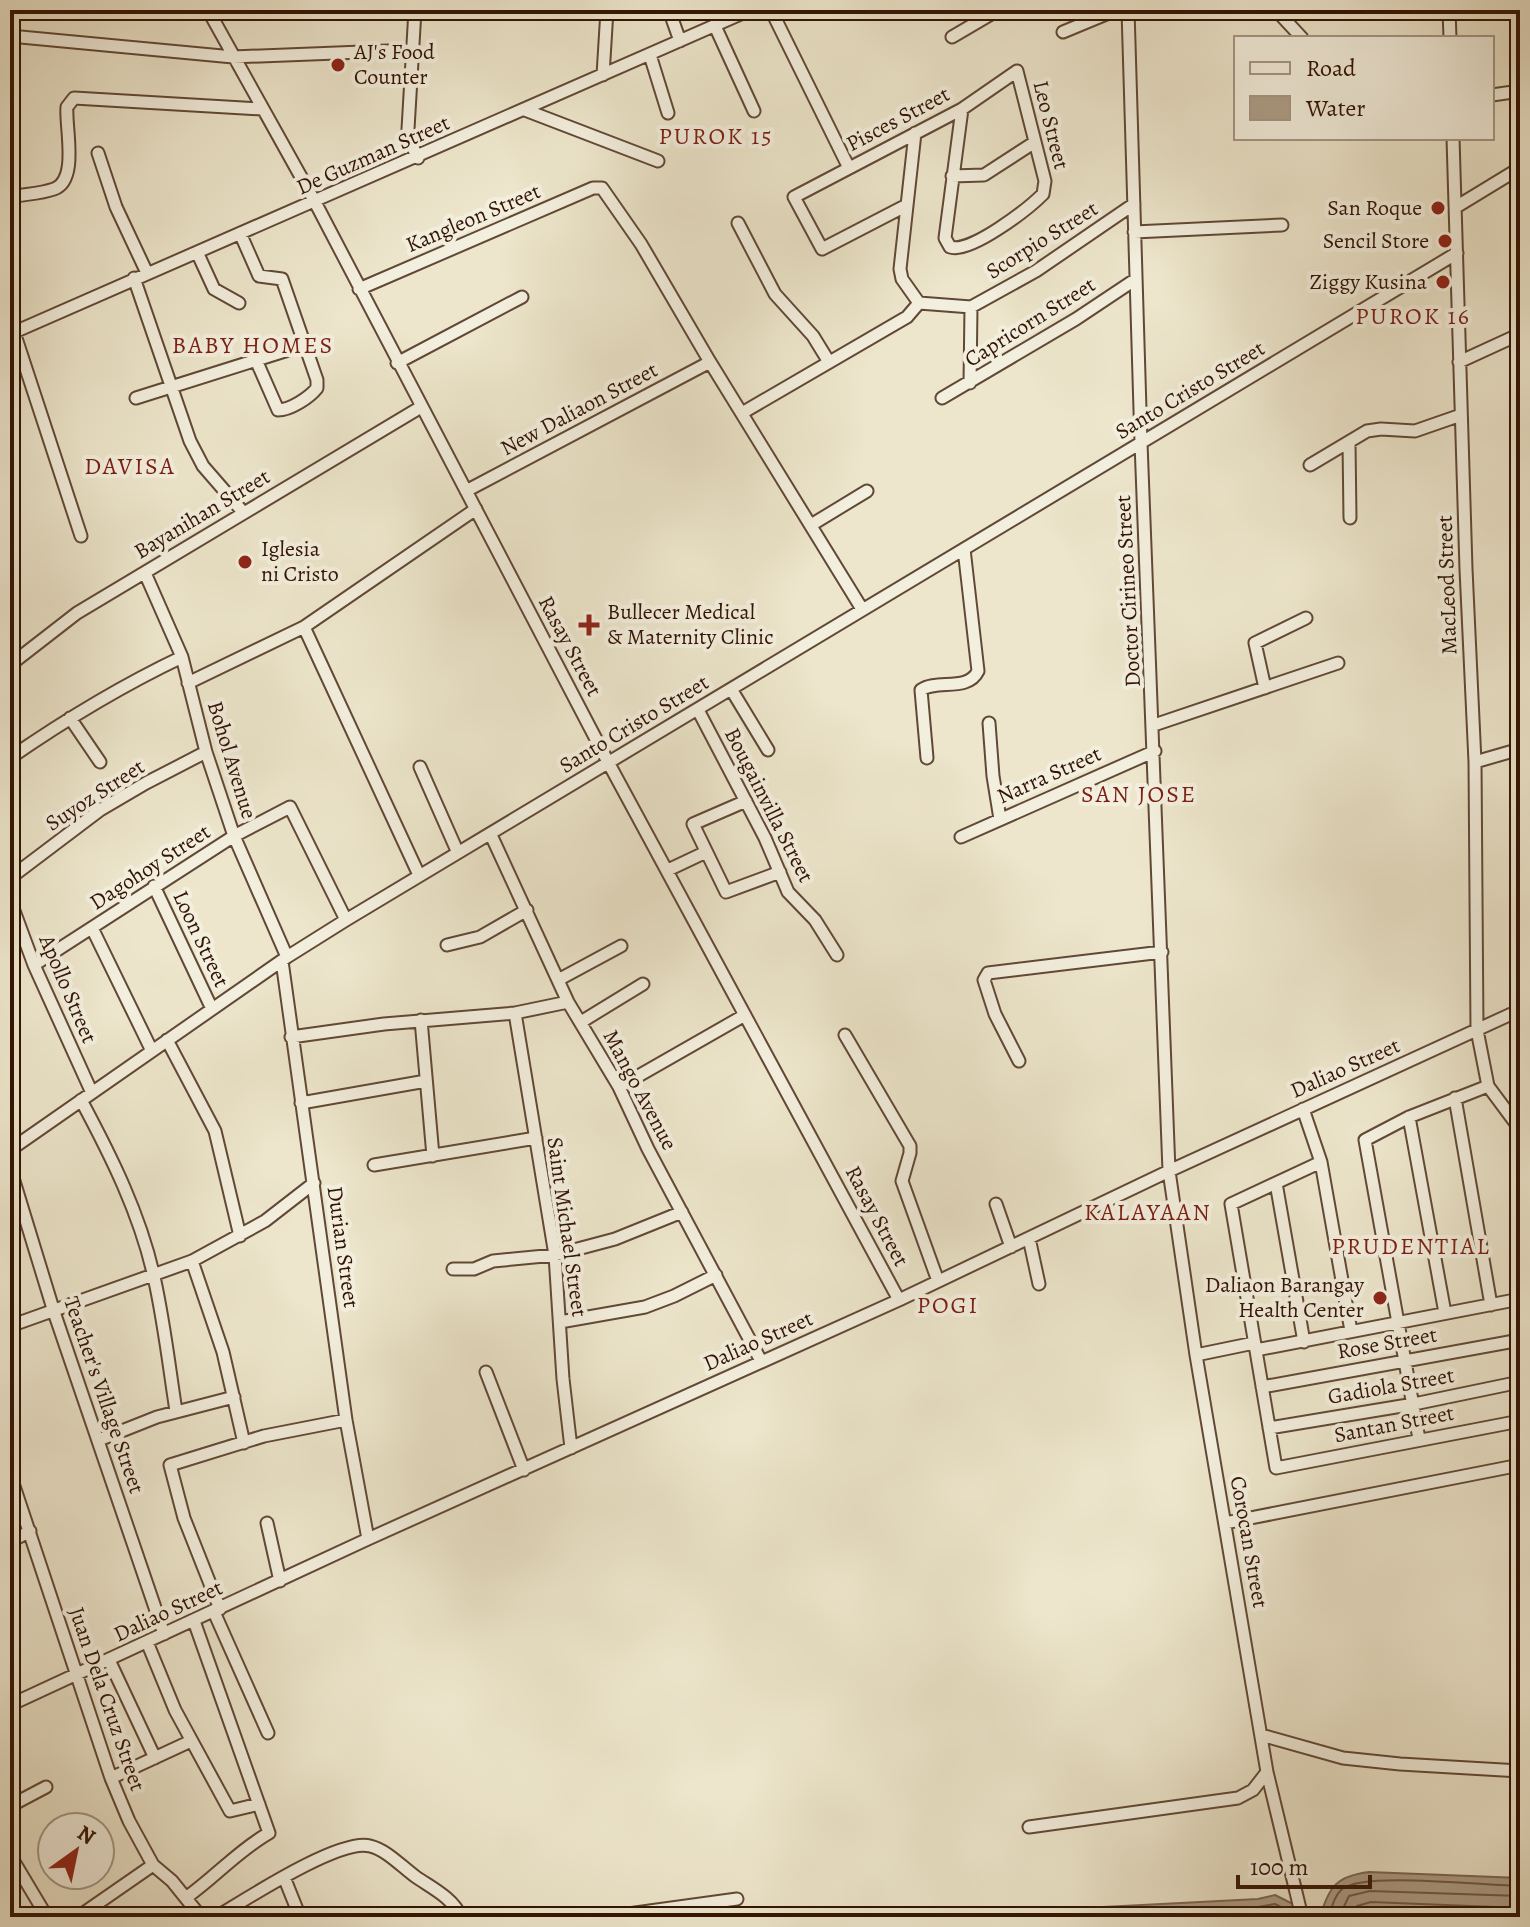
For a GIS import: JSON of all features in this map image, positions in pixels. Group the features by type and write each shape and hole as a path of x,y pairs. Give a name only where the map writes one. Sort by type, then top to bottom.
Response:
{"street":[{"name":"Rasay Street","path":"208,10 315,202 608,762 899,1300"},
{"path":"415,10 408,129 418,158"},
{"path":"603,75 607,10"},
{"path":"669,10 680,41"},
{"name":"De Guzman Street","path":"12,333 418,158 750,10"},
{"path":"771,10 849,168"},
{"path":"952,37 998,10"},
{"path":"1063,32 1116,10"},
{"name":"Doctor Cirineo Street","path":"1128,10 1169,1171"},
{"path":"1279,12 1295,10"},
{"path":"1449,10 1450,36"},
{"path":"1279,12 1300,36"},
{"path":"715,26 754,111"},
{"path":"10,36 233,57 413,50"},
{"path":"650,55 668,113"},
{"name":"Pisces Street","path":"907,205 822,249 794,197 962,109 1017,71"},
{"name":"Leo Street","path":"952,176 945,238 955,249 979,241 1040,197 1045,189 1017,71"},
{"path":"1494,95 1520,91"},
{"path":"10,197 53,189 61,184 67,173 69,156 67,107 74,98 262,109"},
{"path":"962,109 952,176 984,175 1035,142"},
{"path":"525,110 658,161"},
{"path":"915,133 900,274 919,303"},
{"name":"MacLeod Street","path":"1453,140 1475,762 1477,1030 1488,1086"},
{"path":"98,153 116,207 147,273"},
{"path":"1456,207 1520,168"},
{"name":"Kangleon Street","path":"359,289 596,187 602,188 641,244 710,362"},
{"name":"Scorpio Street","path":"971,307 1057,257 1134,204"},
{"path":"738,223 775,294 813,336 829,362"},
{"path":"1134,232 1282,225"},
{"path":"240,233 259,276 282,279 317,380 317,388 311,395 283,411 278,410 256,360"},
{"path":"197,252 214,289 239,303"},
{"name":"Santo Cristo Street","path":"10,1150 346,920 1457,253"},
{"path":"134,278 190,441 203,466 243,512"},
{"name":"Capricorn Street","path":"942,398 1076,319 1136,279"},
{"path":"397,363 522,297"},
{"path":"919,303 971,307 970,383"},
{"path":"742,413 907,317 919,303"},
{"path":"12,333 81,536"},
{"path":"1459,362 1520,334"},
{"path":"136,398 304,345"},
{"path":"710,362 862,609"},
{"name":"New Daliaon Street","path":"466,491 710,362"},
{"name":"Bayanihan Street","path":"10,665 77,613 421,407"},
{"path":"1310,465 1373,429 1415,431 1461,415"},
{"path":"1349,442 1350,518"},
{"path":"811,525 867,491"},
{"path":"188,683 304,627 476,509"},
{"path":"927,758 921,690 927,686 966,682 974,678 978,671 964,549"},
{"name":"Bohol Avenue","path":"145,573 182,657 206,752 234,836 285,959"},
{"path":"1265,688 1255,643 1306,618"},
{"path":"304,627 419,875"},
{"path":"10,758 130,682 182,657"},
{"path":"1154,725 1338,663"},
{"path":"731,689 768,750"},
{"name":"Bougainvilla Street","path":"698,710 746,801 788,892 815,920 837,955"},
{"path":"70,718 100,762"},
{"path":"989,723 1000,819"},
{"path":"1475,762 1520,749"},
{"name":"Narra Street","path":"961,837 1155,751"},
{"name":"Suyoz Street","path":"10,878 100,810 206,752"},
{"path":"420,767 458,853"},
{"path":"746,801 693,824 706,852 726,892 780,872"},
{"name":"Dagohoy Street","path":"34,965 234,836 290,807 346,920"},
{"name":"Mango Avenue","path":"491,835 568,1002 619,1087 761,1361"},
{"path":"668,870 706,852"},
{"name":"Loon Street","path":"154,886 212,1009"},
{"name":"Apollo Street","path":"10,900 124,1187 154,1276 176,1411"},
{"path":"447,945 480,937 527,910"},
{"path":"92,928 152,1051"},
{"path":"558,980 621,946"},
{"path":"1019,1061 995,1014 984,980 988,973 1162,952"},
{"name":"Durian Street","path":"285,959 291,1037 346,1420 368,1539"},
{"path":"581,1022 643,984"},
{"path":"291,1037 421,1020 515,1013 568,1002"},
{"name":"Daliao Street","path":"10,1705 368,1539 899,1300 1169,1171 1520,1010"},
{"name":"Saint Michael Street","path":"515,1013 555,1255 571,1448"},
{"path":"619,1087 745,1015"},
{"path":"421,1020 433,1156"},
{"path":"845,1035 910,1146 902,1181 938,1281"},
{"path":"167,1040 215,1131 240,1236"},
{"path":"301,1103 426,1081"},
{"path":"1419,1439 1365,1140 1409,1117 1488,1086 1520,1129"},
{"path":"1455,1098 1491,1305"},
{"path":"1303,1109 1321,1162 1351,1331"},
{"path":"1409,1117 1445,1313"},
{"path":"374,1165 536,1138"},
{"path":"1269,1428 1231,1204 1321,1162"},
{"name":"Teacher's Village Street","path":"10,1168 54,1312 164,1634"},
{"name":"Corocan Street","path":"1169,1171 1196,1355 1267,1772 1302,1917"},
{"path":"10,1326 192,1261 265,1221 314,1183"},
{"path":"1276,1183 1304,1342"},
{"path":"1520,1192 1520,1211"},
{"path":"996,1204 1011,1247"},
{"path":"453,1269 474,1269 493,1261 555,1255 615,1239 682,1212"},
{"path":"1029,1238 1039,1284"},
{"path":"192,1261 215,1325 244,1443"},
{"path":"560,1322 645,1307 716,1275"},
{"path":"1196,1355 1304,1342 1520,1299"},
{"name":"Rose Street","path":"1262,1387 1520,1340"},
{"path":"486,1372 524,1470"},
{"name":"Gadiola Street","path":"1269,1428 1414,1404 1520,1382"},
{"path":"99,1440 176,1411 234,1397"},
{"path":"268,1733 217,1610 184,1518 170,1465 301,1428 346,1420"},
{"name":"Santan Street","path":"1269,1428 1276,1468 1520,1421"},
{"path":"1225,1523 1520,1465"},
{"name":"Juan Dela Cruz Street","path":"10,1474 111,1778 129,1821 153,1865 187,1897 201,1917"},
{"path":"267,1523 280,1581"},
{"path":"10,1542 30,1531"},
{"path":"187,1897 212,1879 248,1845 269,1833 194,1621"},
{"path":"147,1642 191,1741 230,1811 259,1804"},
{"path":"109,1660 155,1758"},
{"path":"1261,1735 1343,1758 1520,1771"},
{"path":"111,1778 191,1741"},
{"path":"1029,1827 1238,1798 1253,1790 1267,1772"},
{"path":"10,1806 46,1787"},
{"path":"216,1917 284,1877 352,1846 370,1846 449,1900 461,1917"},
{"path":"10,1855 47,1917"},
{"path":"78,1917 153,1865"},
{"path":"284,1877 300,1917"},
{"path":"606,1917 737,1899"}],"water":[{"path":"1369,1872 1520,1878 1520,1917 1320,1917 1327,1897 1336,1884 1349,1876"},
{"path":"1275,1895 1293,1904 1295,1917 947,1917 1258,1899"}],"place":[{"name":"AJ's Food Counter","path":"338,65"},
{"name":"San Roque","path":"1438,208"},
{"name":"Sencil Store","path":"1445,241"},
{"name":"Ziggy Kusina","path":"1443,282"},
{"name":"Iglesia ni Cristo","path":"245,562"},
{"name":"Bullecer Medical & Maternity Clinic","path":"589,625"},
{"name":"Daliaon Barangay Health Center","path":"1380,1298"}],"district":[{"name":"PUROK 15","path":"716,136"},
{"name":"PUROK 16","path":"1413,316"},
{"name":"BABY HOMES","path":"253,345"},
{"name":"DAVISA","path":"130,466"},
{"name":"SAN JOSE","path":"1139,794"},
{"name":"KALAYAAN","path":"1148,1212"},
{"name":"PRUDENTIAL","path":"1411,1246"},
{"name":"POGI","path":"948,1305"}]}
